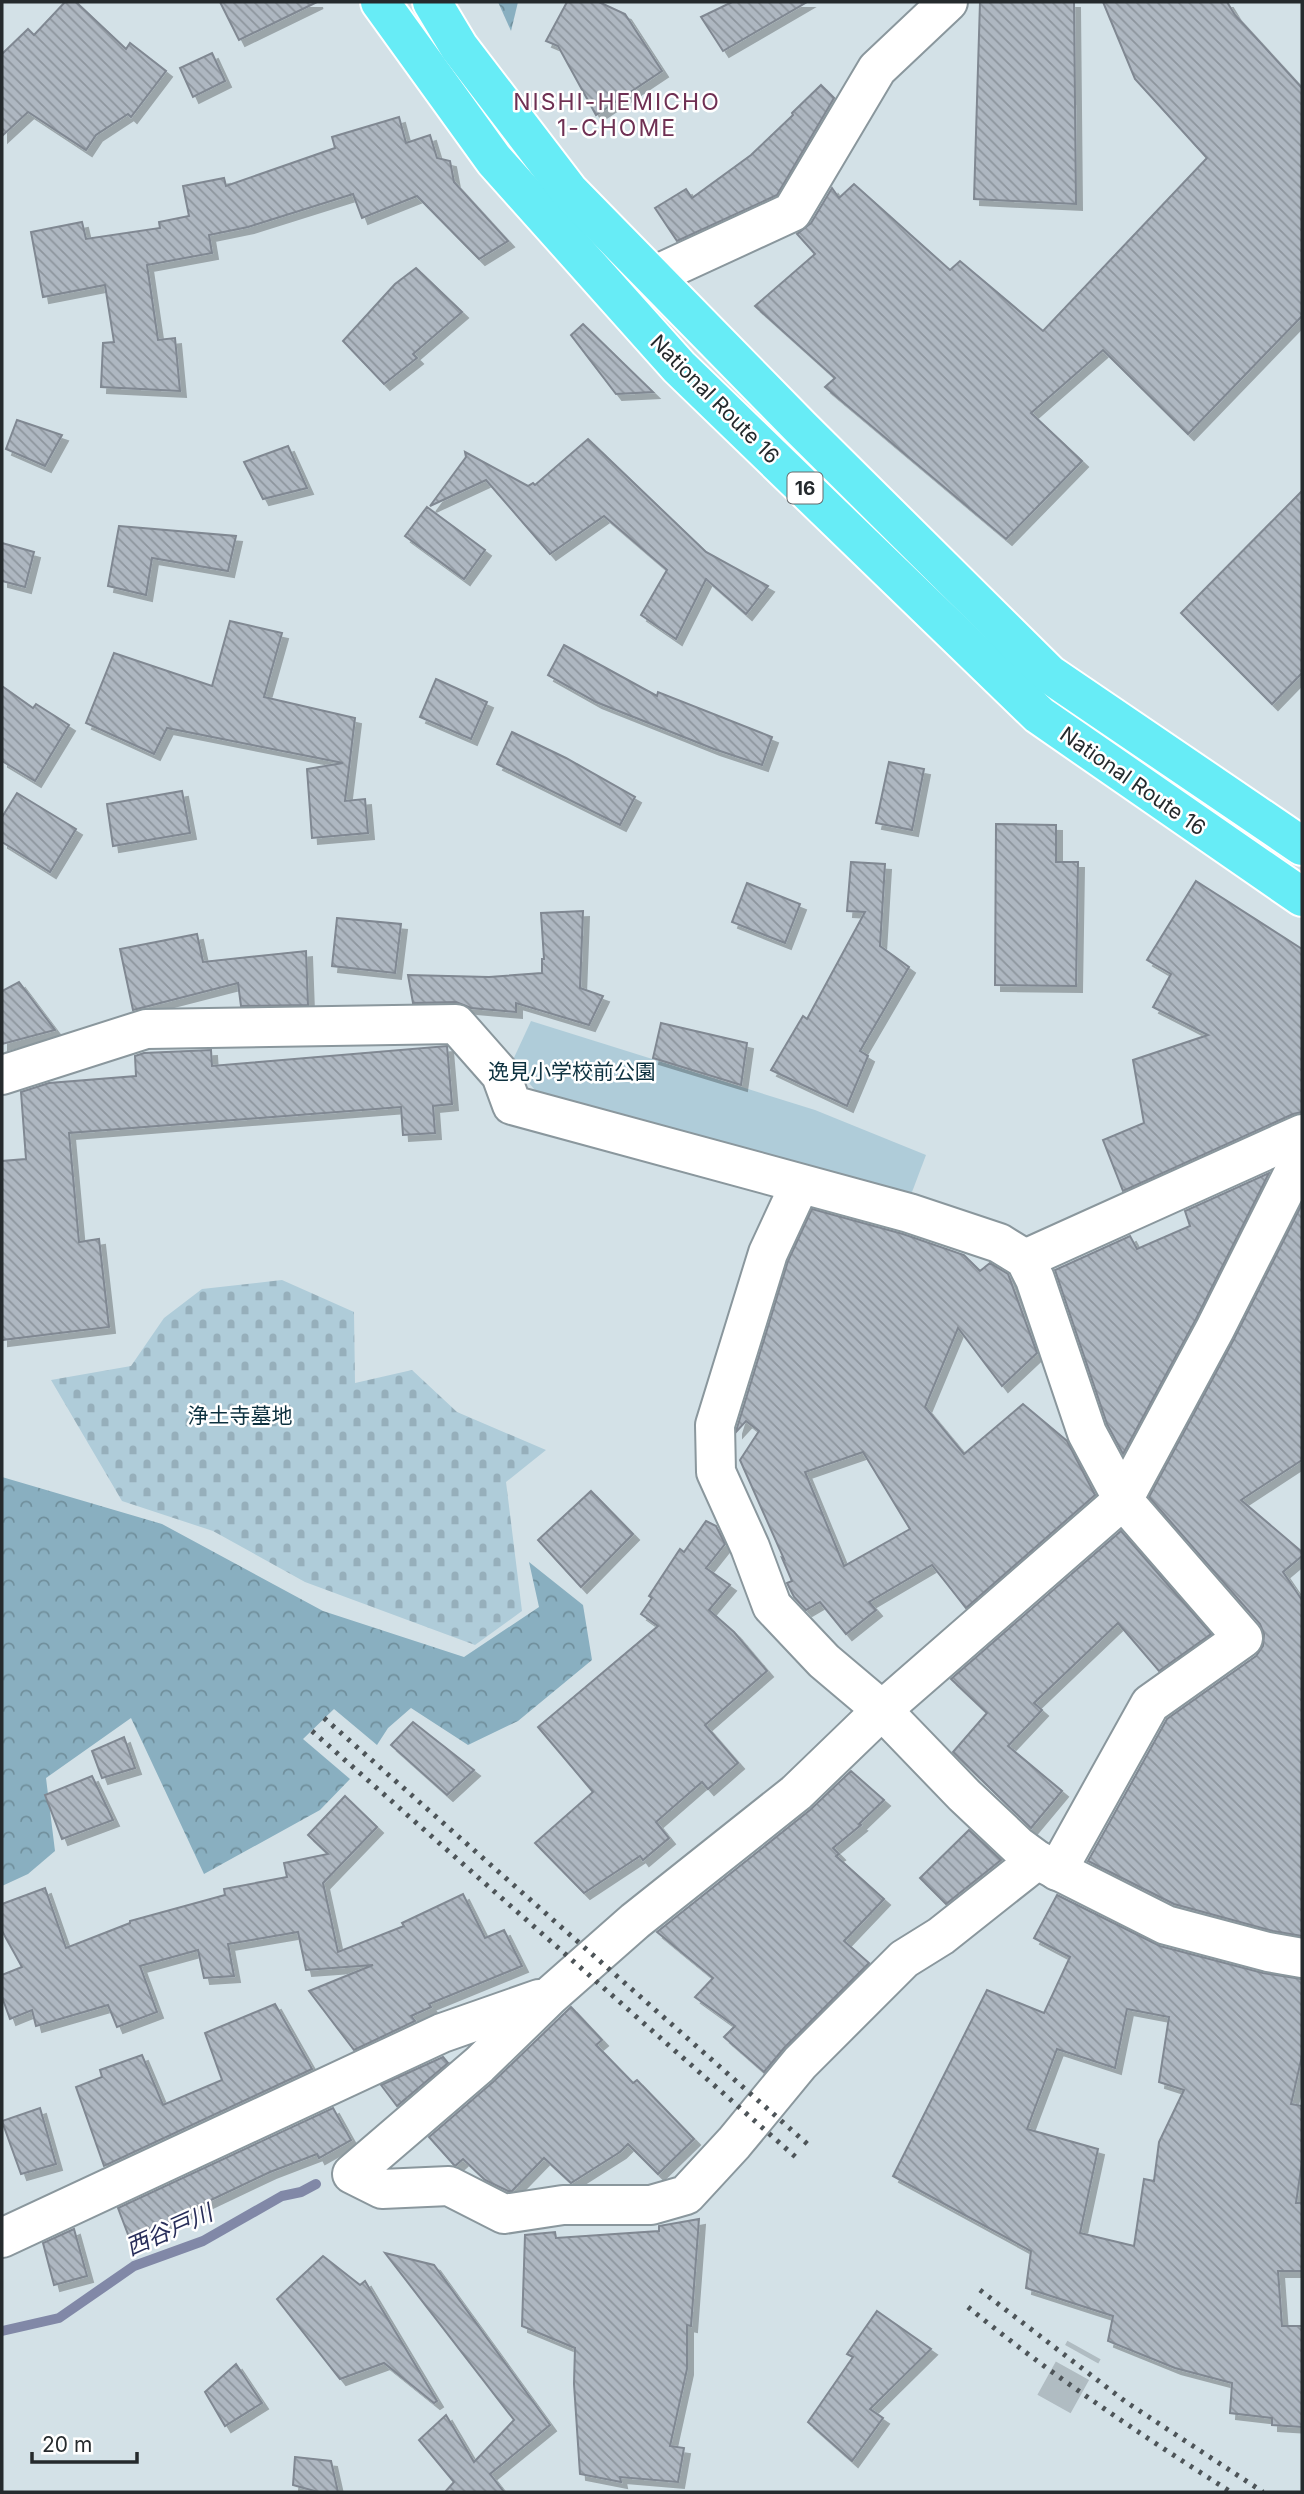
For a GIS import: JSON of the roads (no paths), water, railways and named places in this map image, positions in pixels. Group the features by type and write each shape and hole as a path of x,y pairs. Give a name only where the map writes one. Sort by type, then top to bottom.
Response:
{"highway":[{"name":"National Route 16","path":"380,2 494,160 679,367 1039,715 1302,897"},
{"name":"National Route 16","path":"432,2 459,47 569,191 651,277 1049,674 1302,846"}],"street":[{"path":"651,277 792,212 877,69 948,2"},
{"path":"2,1074 146,1029 456,1024 501,1075 512,1105 909,1213 999,1243 1025,1259 1035,1279 1087,1433 1123,1500 1243,1638 1150,1704 1047,1866 904,1959 800,2063 734,2143 686,2195 651,2205 563,2205 504,2214 449,2186 382,2189 352,2174 479,2065 551,1995 635,1921 796,1793 882,1710 1123,1500 1215,1329 1302,1156"},
{"path":"1025,1259 1302,1135"},
{"path":"800,1184 768,1253 715,1424 716,1472 750,1547 772,1606 824,1661 882,1710 964,1795 1018,1846 1047,1866 1166,1925 1268,1952 1302,1958"},
{"path":"2,2238 442,2033 551,1995"}],"waterway":[{"name":"西谷戸川","path":"2,2331 59,2318 134,2266 203,2241 282,2196 301,2192 316,2184"}],"tunnel":[{"path":"1054,2404 1084,2350"}],"railway":[{"path":"324,1718 812,2148"},
{"path":"312,1731 799,2160"},
{"path":"980,2290 1126,2402 1263,2492"},
{"path":"968,2307 1031,2357 1097,2404 1231,2492"}],"district":[{"name":"NISHI-HEMICHO 1-CHOME","path":"617,115"}],"park label":[{"name":"逸見小学校前公園","path":"572,1071"},
{"name":"浄土寺墓地","path":"240,1415"}]}
